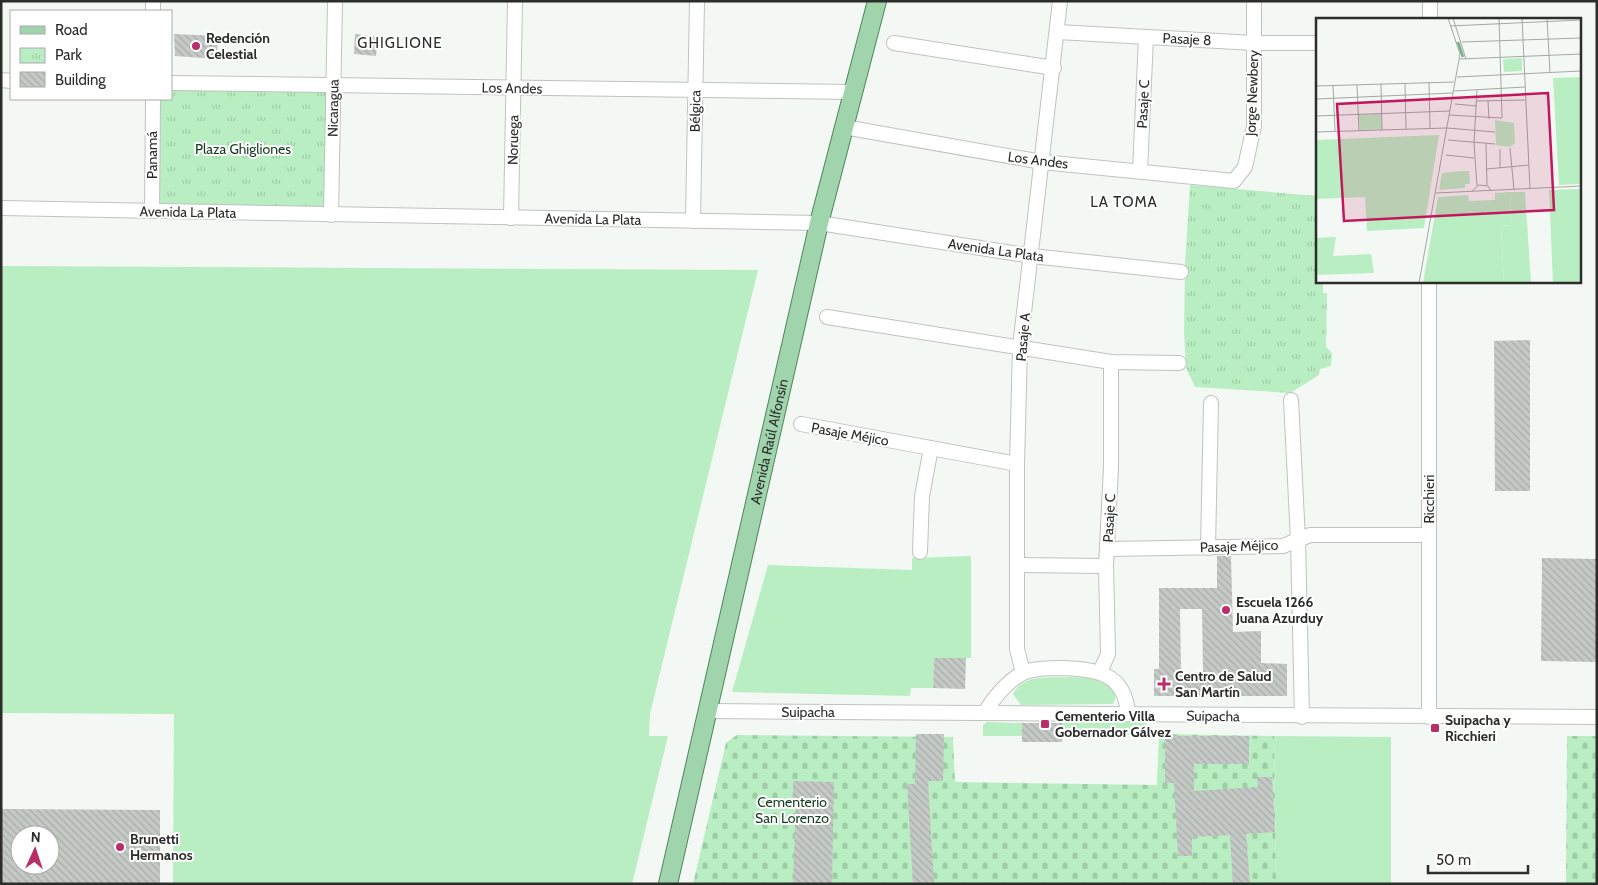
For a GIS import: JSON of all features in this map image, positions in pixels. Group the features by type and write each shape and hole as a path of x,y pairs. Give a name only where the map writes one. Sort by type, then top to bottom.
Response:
{"main road":[{"name":"Avenida Raúl Alfonsín","path":"668,884 819,223 878,1"}],"street":[{"name":"Nicaragua","path":"331,215 335,1"},
{"name":"Noruega","path":"511,218 515,1"},
{"name":"Bélgica","path":"693,221 697,1"},
{"name":"Pasaje A","path":"1023,674 1017,649 1017,464 1020,348 1054,68 1060,1"},
{"name":"Jorge Newbery","path":"1234,181 1245,167 1254,126 1254,1"},
{"path":"1430,1 1430,18"},
{"name":"Pasaje 8","path":"1058,32 1254,43 1316,43"},
{"name":"Pasaje C","path":"1140,171 1146,37"},
{"path":"894,43 1054,68"},
{"name":"Los Andes","path":"172,83 853,92"},
{"name":"Panamá","path":"152,100 152,211"},
{"name":"Los Andes","path":"844,127 1042,162 1234,181"},
{"name":"Avenida La Plata","path":"1,208 819,223 1032,256 1181,272"},
{"name":"Ricchieri","path":"1429,282 1429,717"},
{"path":"827,317 1111,362 1179,363"},
{"name":"Pasaje C","path":"1100,672 1108,654 1106,566 1111,467 1111,362"},
{"path":"1290,400 1298,540 1302,717"},
{"path":"1208,548 1211,404"},
{"name":"Pasaje Méjico","path":"801,424 1017,464"},
{"path":"920,552 922,496 931,448"},
{"name":"Pasaje Méjico","path":"1108,549 1283,546 1310,535 1429,535"},
{"path":"1017,565 1106,566"},
{"path":"985,712 999,693 1023,674 1044,668 1085,669 1100,672 1110,678 1127,698 1128,714"},
{"name":"Suipacha","path":"709,711 985,712 1302,717 1597,717"}],"green space":[{"name":"Plaza Ghigliones","path":"172,88 328,91 327,205 322,209 162,207 157,203 158,100 172,100"},
{"path":"1190,185 1316,196 1316,282 1323,282 1323,293 1327,293 1326,347 1332,353 1331,366 1320,369 1319,375 1290,393 1195,387 1186,368 1184,333 1185,264"},
{"path":"1,266 758,270 650,714 649,736 668,736 632,884 173,884 174,714 1,713"},
{"path":"971,556 971,658 934,658 933,688 911,688 910,696 732,692 768,565 912,570 912,558"},
{"path":"1047,677 1094,679 1109,685 1114,689 1116,696 1113,704 1021,705 1013,694 1018,687 1031,680"},
{"path":"1092,719 1141,720 1152,728 1151,731 1142,735 1062,734 1062,723"},
{"path":"987,722 1022,723 1022,736 983,736 983,725"},
{"name":"Cementerio San Lorenzo","path":"1159,734 1274,736 1276,884 693,884 726,743 737,735 953,737 955,782 1157,785"},
{"path":"1274,736 1391,737 1391,884 1276,884"},
{"path":"1567,736 1597,736 1597,884 1566,884"}],"building":[{"name":"Redención Celestial","path":"174,34 218,36 217,59 175,56"},
{"path":"355,34 378,37 376,56 354,54"},
{"path":"1530,340 1530,491 1495,491 1494,341"},
{"path":"1217,556 1231,556 1233,632 1261,631 1261,663 1287,664 1287,696 1154,696 1154,669 1159,669 1159,588 1217,588","holes":["1180,609 1202,609 1203,672 1181,672"]},
{"path":"1542,558 1597,559 1597,662 1541,661"},
{"path":"934,658 966,658 965,689 933,688"},
{"path":"1022,723 1062,723 1062,742 1022,742"},
{"path":"916,734 944,734 943,781 928,781 934,884 913,884 907,784 915,784"},
{"path":"1165,736 1249,736 1249,764 1194,764 1194,791 1258,787 1257,777 1272,777 1275,832 1246,834 1250,884 1233,884 1230,835 1192,837 1192,856 1178,856 1174,783 1165,783"},
{"path":"793,781 834,782 832,884 793,884 796,799 793,799"},
{"name":"Brunetti Hermanos","path":"1,809 160,810 160,884 1,884"}],"place":[{"name":"Redención Celestial","path":"196,46"},
{"name":"Escuela 1266 Juana Azurduy","path":"1226,610"},
{"name":"Centro de Salud San Martín","path":"1164,684"},
{"name":"Cementerio Villa Gobernador Gálvez","path":"1045,724"},
{"name":"Suipacha y Ricchieri","path":"1435,728"},
{"name":"Brunetti Hermanos","path":"120,847"}],"district":[{"name":"GHIGLIONE","path":"400,43"},
{"name":"LA TOMA","path":"1124,202"}]}
